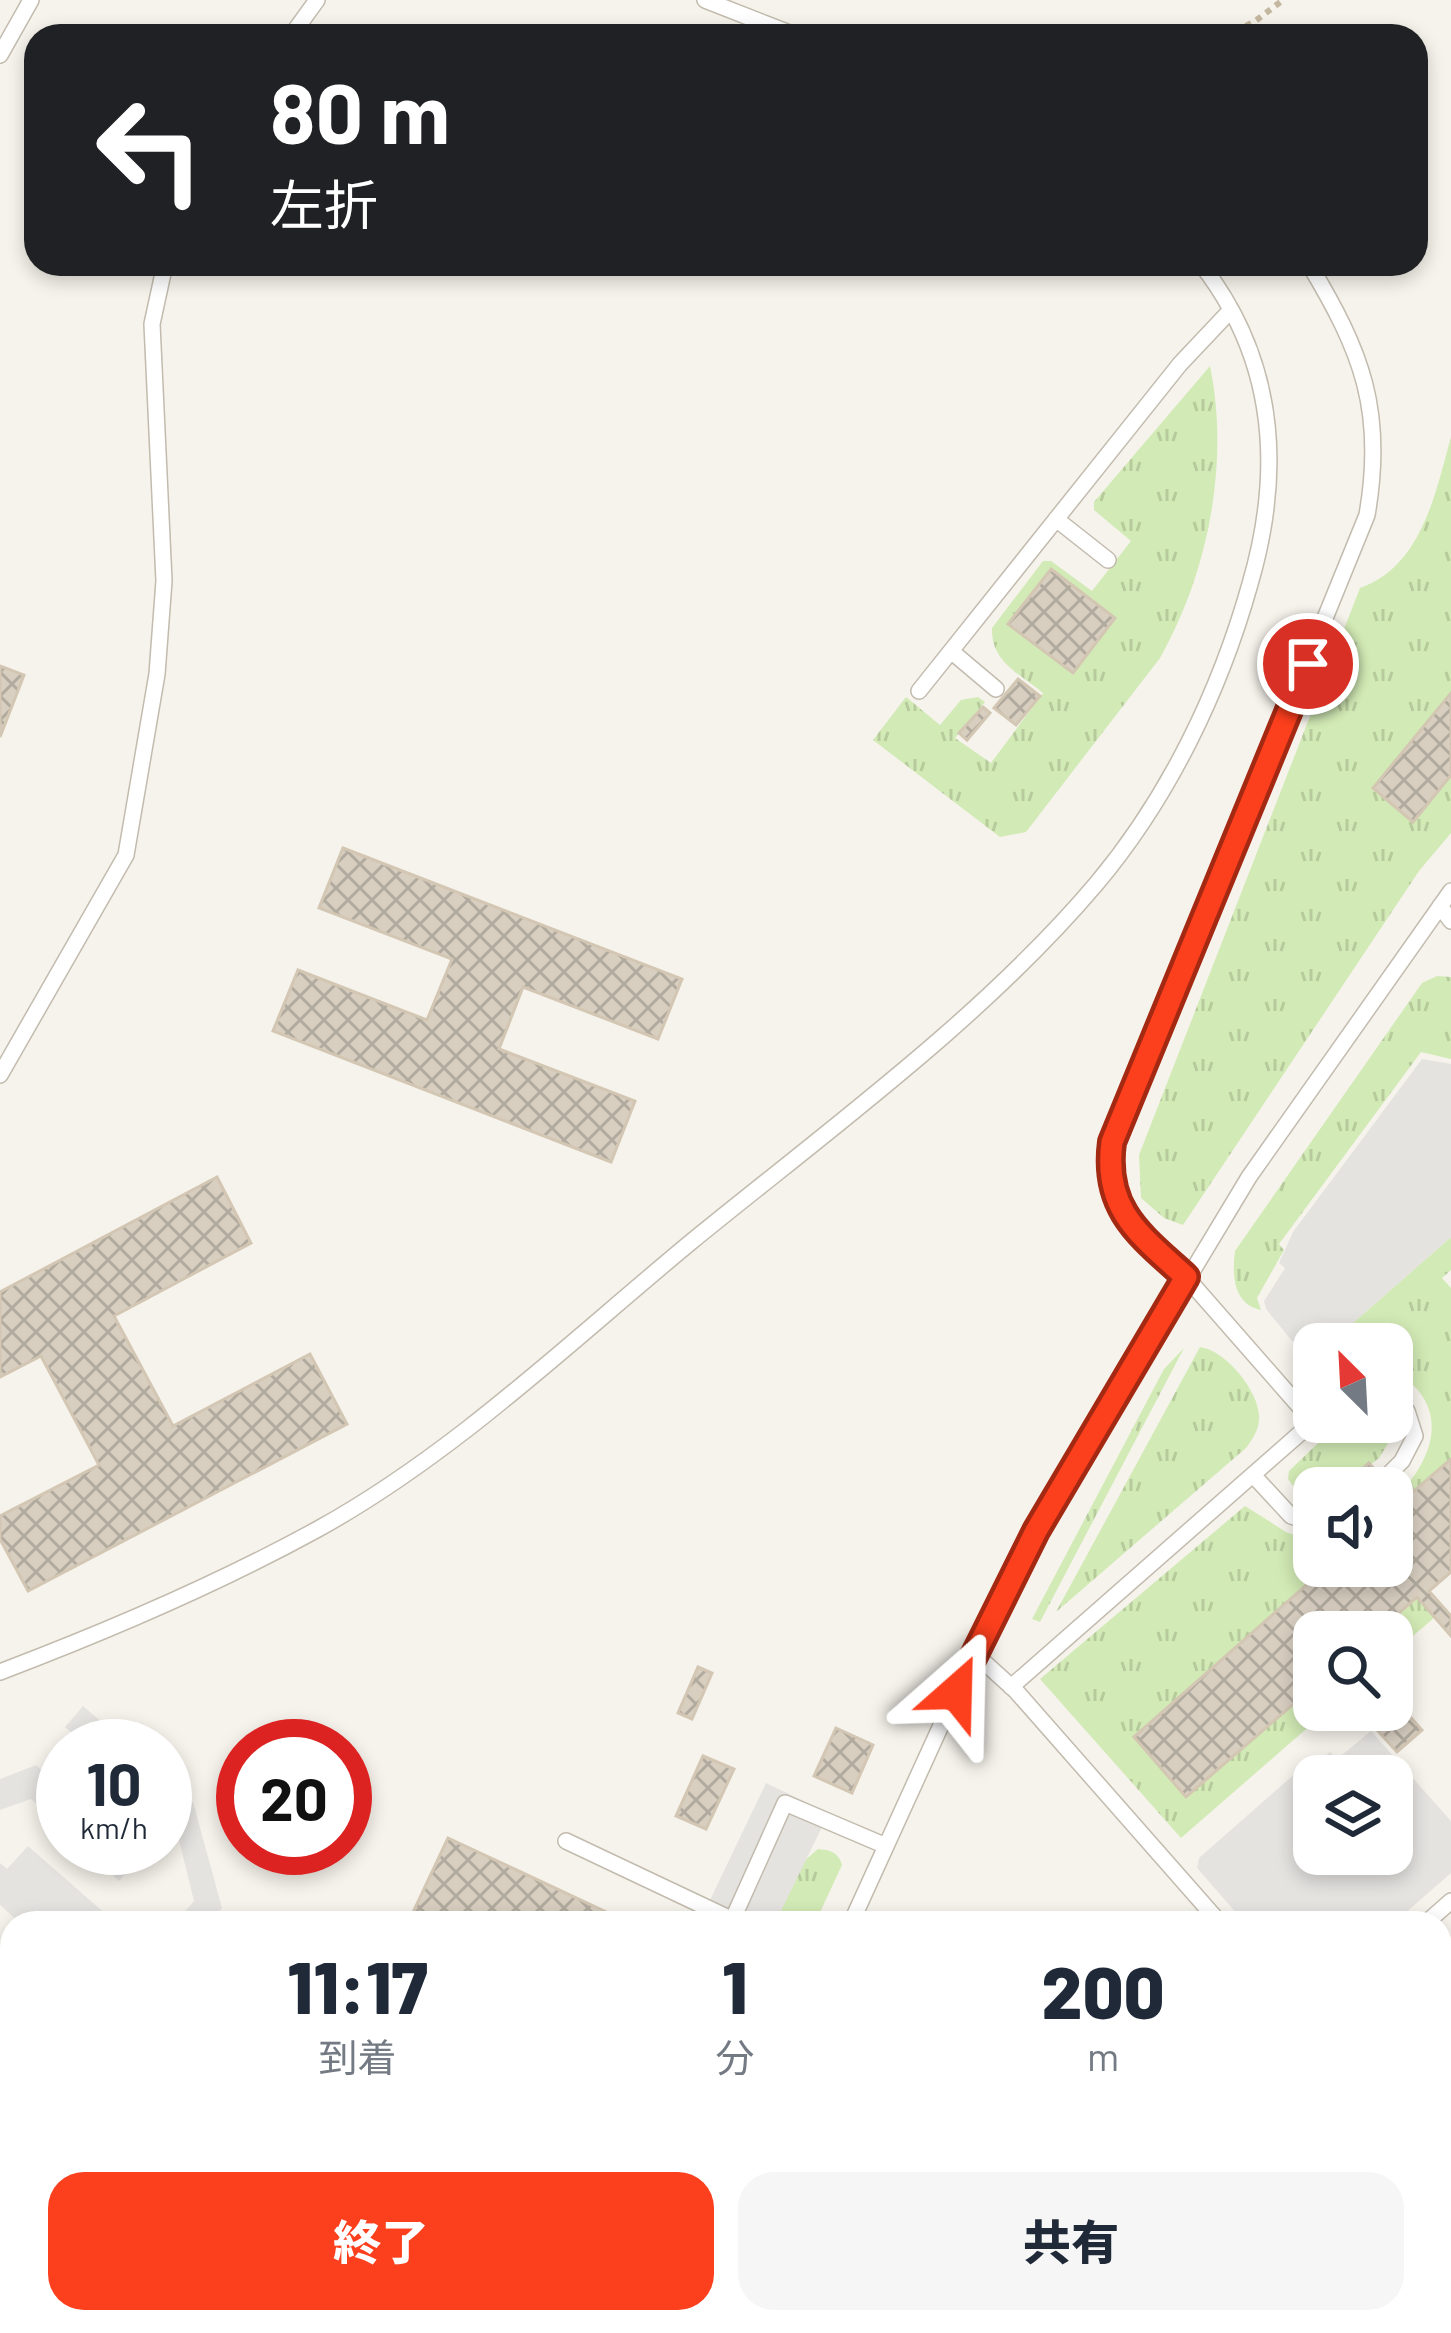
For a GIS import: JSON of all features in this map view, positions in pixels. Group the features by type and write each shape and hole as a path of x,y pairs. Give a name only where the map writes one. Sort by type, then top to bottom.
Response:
{"lane":[{"path":"0,55 31,0"},
{"path":"705,0 766,24"},
{"path":"0,1075 126,855 157,674 164,581 152,324 162,276"},
{"path":"0,1672 183,1597 321,1528 443,1446 936,1041 1100,879 1150,807 1212,698 1266,530 1270,434 1243,333 1210,276"},
{"path":"1293,1398 1186,1277 1131,1225 1113,1196 1108,1169 1112,1142 1366,514 1375,467 1371,409 1361,364 1316,276"},
{"path":"919,691 1195,346 1232,310"},
{"path":"1057,519 1108,560"},
{"path":"951,651 996,689"},
{"path":"856,1911 974,1653 1036,1531 1186,1277 1350,1029 1451,891"},
{"path":"1439,906 1451,921"},
{"path":"1011,1687 1293,1439"},
{"path":"1253,1475 1293,1516"},
{"path":"974,1653 1011,1687 1209,1911"},
{"path":"736,1911 784,1803 886,1846"},
{"path":"566,1840 712,1911"}],"path":[{"path":"1249,24 1283,0"}],"green space":[{"path":"1210,366 1216,403 1216,479 1202,554 1177,625 1160,658 1026,832 1000,837 873,740 906,697 940,725 961,700 978,697 985,702 955,738 991,763 1043,693 1001,658 992,628 1043,561 1051,561 1092,591 1131,541 1094,510 1094,502"},
{"path":"1451,437 1451,833 1419,871 1183,1225 1164,1218 1141,1198 1139,1155 1360,588 1381,578 1412,546 1432,504"},
{"path":"1437,976 1451,977 1451,1059 1421,1052 1279,1244 1284,1250 1257,1298 1261,1310 1252,1307 1236,1287 1235,1251 1422,983"},
{"path":"1451,1237 1451,1270 1442,1278 1451,1288 1451,1459 1413,1492 1413,1477 1429,1447 1432,1430 1430,1413 1413,1386 1413,1323 1353,1323"},
{"path":"1200,1347 1221,1356 1249,1387 1258,1410 1254,1435 1246,1448 1056,1612"},
{"path":"1184,1348 1040,1622 1032,1619 1164,1369"},
{"path":"1318,1443 1388,1443 1368,1467 1293,1467"},
{"path":"1245,1506 1293,1534 1293,1587 1304,1587 1134,1737 1186,1797 1293,1704 1293,1731 1304,1731 1181,1838 1040,1679"},
{"path":"1417,1597 1435,1617 1413,1636 1413,1611 1401,1611"},
{"path":"818,1849 833,1853 842,1865 821,1911 781,1911 804,1861"}],"shaded area":[{"path":"1422,1059 1451,1064 1451,1237 1353,1323 1293,1323 1293,1342 1264,1301 1285,1268 1279,1263 1293,1232"},
{"path":"83,1706 98,1719 72,1719"},
{"path":"1371,1731 1392,1755 1342,1755"},
{"path":"36,1765 36,1804 31,1799 0,1810 0,1779"},
{"path":"1293,1775 1293,1875 1413,1875 1413,1778 1451,1821 1451,1873 1408,1911 1235,1911 1197,1868 1199,1858"},
{"path":"766,1783 829,1813 781,1911 705,1911"},
{"path":"193,1802 222,1908 185,1911 194,1901 188,1875 192,1875"},
{"path":"28,1846 36,1853 36,1875 61,1875 102,1911 7,1911 0,1905 0,1863 7,1869"}],"building":[{"path":"1051,569 1115,618 1073,673 1008,624"},
{"path":"0,666 24,675 0,737"},
{"path":"1018,679 1040,696 1016,725 994,708"},
{"path":"1451,693 1451,775 1413,822 1373,788"},
{"path":"983,707 990,713 967,740 959,733"},
{"path":"343,848 682,979 658,1039 523,987 499,1049 635,1101 611,1162 273,1031 298,970 427,1020 452,959 319,908"},
{"path":"217,1177 251,1243 114,1316 173,1426 310,1354 347,1424 28,1591 0,1539 0,1516 99,1465 41,1356 0,1377 0,1292"},
{"path":"1451,1459 1451,1572 1429,1591 1451,1616 1451,1636 1417,1597 1401,1611 1293,1611 1293,1704 1186,1797 1134,1737 1304,1587 1413,1587 1413,1492"},
{"path":"698,1667 712,1673 692,1719 678,1713"},
{"path":"1413,1720 1422,1730 1397,1752 1378,1731 1413,1731"},
{"path":"836,1728 873,1745 852,1793 814,1776"},
{"path":"703,1756 734,1769 706,1829 676,1816"},
{"path":"448,1838 604,1911 414,1911"}],"route":[{"path":"956,1692 1036,1531 1186,1277 1131,1225 1113,1196 1108,1169 1112,1142 1308,664"}]}
